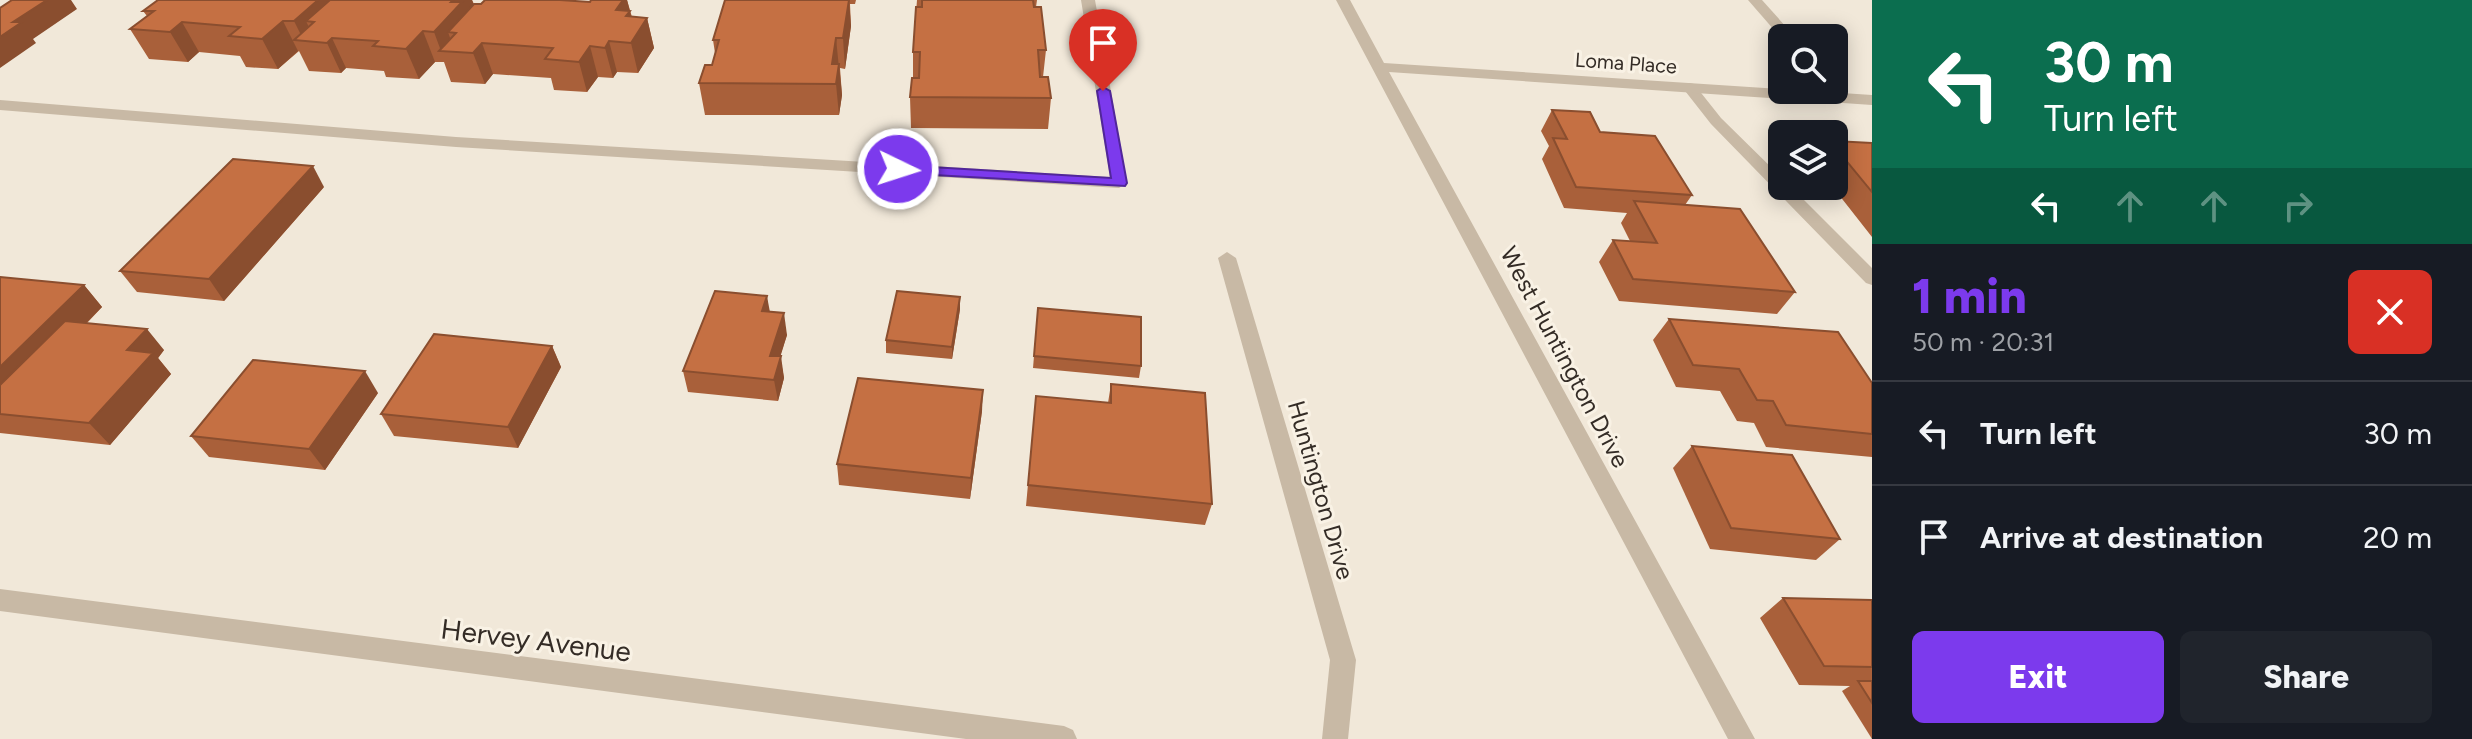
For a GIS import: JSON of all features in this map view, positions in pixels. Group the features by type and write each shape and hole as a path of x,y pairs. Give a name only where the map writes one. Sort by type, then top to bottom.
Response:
{"street":[{"path":"0,105 456,142 1119,183 1088,0"},
{"name":"West Huntington Drive","path":"1343,0 1742,739"},
{"path":"1755,0 1776,24"},
{"name":"Loma Place","path":"1378,67 1768,91"},
{"path":"1689,87 1716,121 1872,279"},
{"name":"Loma Place","path":"1848,96 1872,100"},
{"name":"Huntington Drive","path":"1227,258 1343,660 1335,739"},
{"name":"Hervey Avenue","path":"0,600 1064,739"}],"building":[{"path":"12,0 47,0 13,22 22,22 0,37 0,8"},
{"path":"158,0 318,0 294,21 283,21 262,39 229,36 240,27 182,22 170,32 130,29 154,11 143,11"},
{"path":"330,0 462,2 434,32 423,31 406,49 373,46 378,41 332,38 327,43 294,40 314,22 306,21"},
{"path":"485,0 623,0 616,10 630,11 626,16 647,18 631,43 609,41 605,48 590,46 579,62 545,59 553,48 482,43 473,53 439,51 456,33 448,32 474,4"},
{"path":"725,0 849,0 843,38 836,38 832,64 839,64 836,84 699,83 705,65 712,65 719,40 713,40"},
{"path":"922,0 1033,0 1034,7 1041,7 1046,50 1038,50 1040,77 1048,77 1051,98 910,97 912,78 919,78 920,52 913,52 916,7 922,7"},
{"path":"1552,110 1590,112 1600,132 1655,136 1692,195 1576,187 1553,138 1567,139"},
{"path":"1848,142 1872,143 1872,192 1848,163"},
{"path":"233,159 313,166 209,279 120,271"},
{"path":"1634,201 1740,209 1795,292 1633,279 1613,240 1657,243"},
{"path":"0,277 84,285 0,367"},
{"path":"715,291 767,296 762,311 784,313 770,356 781,356 774,380 683,371"},
{"path":"897,291 960,297 952,347 886,340"},
{"path":"1038,308 1141,317 1141,366 1034,356"},
{"path":"1669,319 1838,332 1872,383 1872,434 1786,425 1773,401 1757,400 1739,369 1693,365"},
{"path":"65,321 147,329 127,350 153,353 89,423 0,414 0,385"},
{"path":"434,334 552,346 508,427 381,414"},
{"path":"253,360 365,371 309,449 191,436"},
{"path":"858,378 983,390 971,478 837,464"},
{"path":"1111,384 1205,393 1212,504 1028,485 1036,396 1111,403"},
{"path":"1692,446 1792,455 1840,539 1731,528"},
{"path":"1783,598 1872,600 1872,667 1824,666"},
{"path":"1858,681 1872,681 1872,703"}],"route":[{"path":"898,169 1119,183 1103,91"}]}
